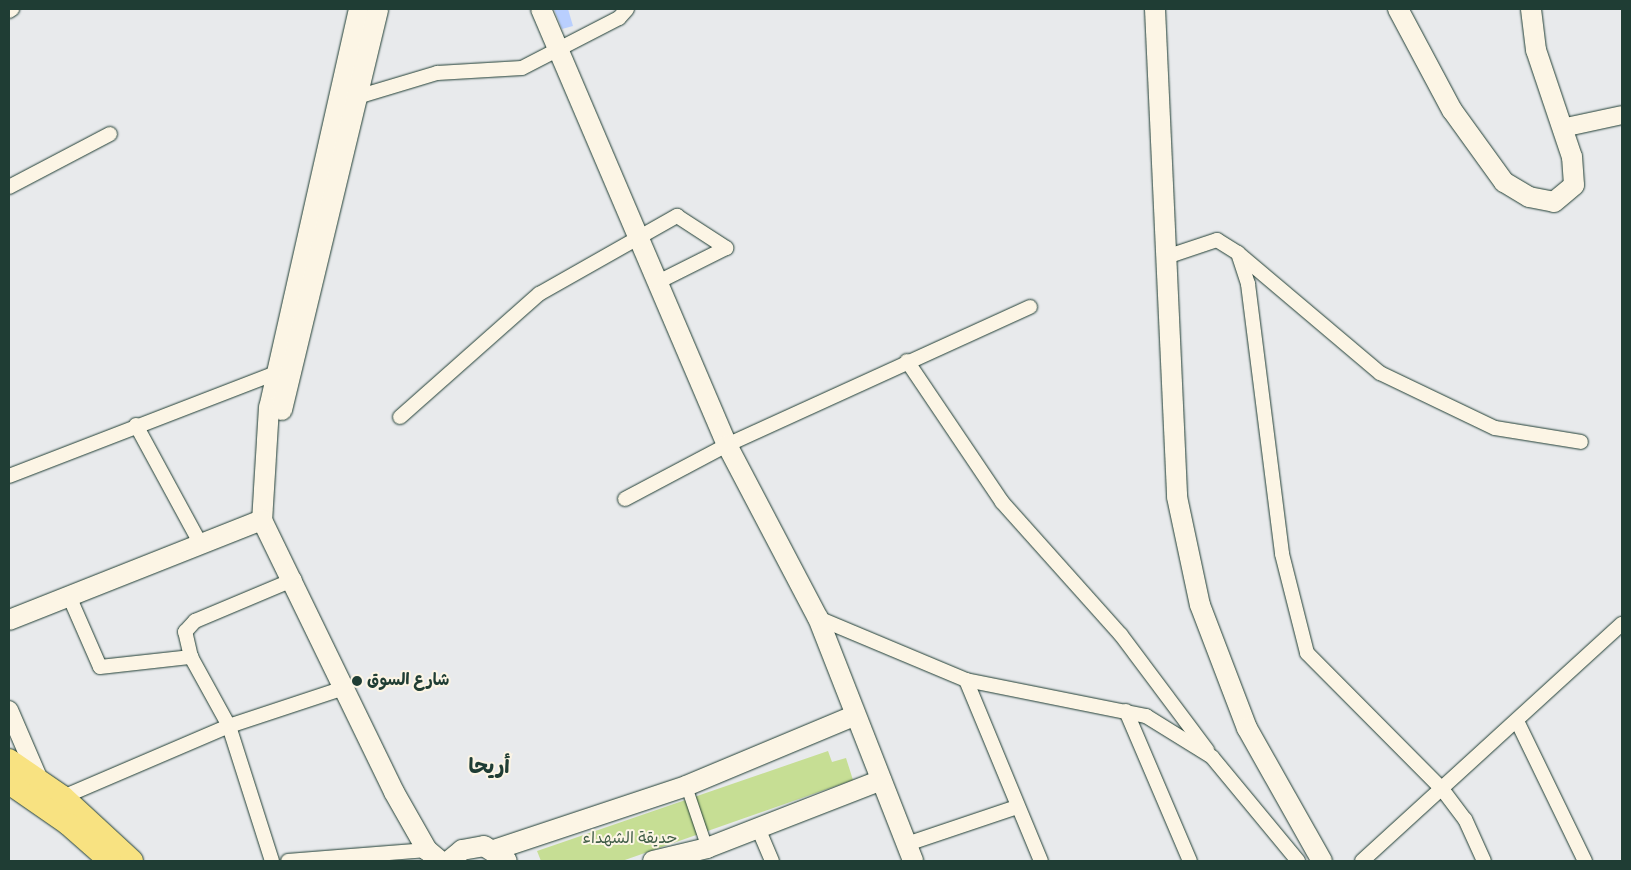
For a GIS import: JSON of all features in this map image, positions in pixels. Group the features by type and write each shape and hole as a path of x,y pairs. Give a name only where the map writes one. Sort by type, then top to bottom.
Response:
{"main road":[{"path":"359,9 269,407 271,432 262,520 295,579 344,688 433,856"},
{"path":"271,432 282,411 299,345 378,9"},
{"path":"541,9 727,445 818,618 854,716 910,853"},
{"path":"1155,9 1177,497 1200,605 1247,728 1322,861"},
{"path":"1398,9 1452,110 1504,182 1529,197 1554,202 1574,185 1572,157 1536,50 1531,9"},
{"path":"9,620 262,520"},
{"path":"449,861 472,846 501,856 686,786 854,716"},
{"path":"9,760 37,775 132,861"},
{"path":"654,861 707,848 881,780"},
{"path":"9,782 68,824 110,861"}],"street":[{"path":"357,97 437,73 522,68 557,47 619,18 627,9"},
{"path":"1562,128 1622,115"},
{"path":"9,187 110,134"},
{"path":"400,417 538,294 677,216 726,248 658,282"},
{"path":"1166,257 1217,240 1238,253 1380,373 1495,428 1581,442"},
{"path":"1238,253 1248,284 1282,554 1307,653 1442,789 1465,819 1484,861"},
{"path":"624,499 727,445 907,361 1030,307"},
{"path":"907,361 1002,502 1121,635 1212,757 1298,861"},
{"path":"9,476 136,425 276,373"},
{"path":"136,425 200,543"},
{"path":"272,861 229,726 191,657 185,632 195,621 295,579"},
{"path":"69,596 100,667 191,657"},
{"path":"818,618 966,680 1146,716 1212,757"},
{"path":"1362,861 1622,624"},
{"path":"966,680 1017,808 1041,861"},
{"path":"63,797 229,726 344,688"},
{"path":"9,710 37,775"},
{"path":"1126,711 1190,861"},
{"path":"1517,721 1585,861"},
{"path":"686,786 707,848"},
{"path":"910,853 1017,808"},
{"path":"758,828 772,861"},
{"path":"288,861 433,856"}],"green space":[{"name":"حديقة الشهداء","path":"828,751 832,762 846,758 853,780 622,861 541,861 537,851"}],"building":[{"path":"554,9 568,9 573,26 562,29"}],"place":[{"name":"شارع السوق","path":"357,681"}],"district":[{"name":"أريحا","path":"489,767"}]}
